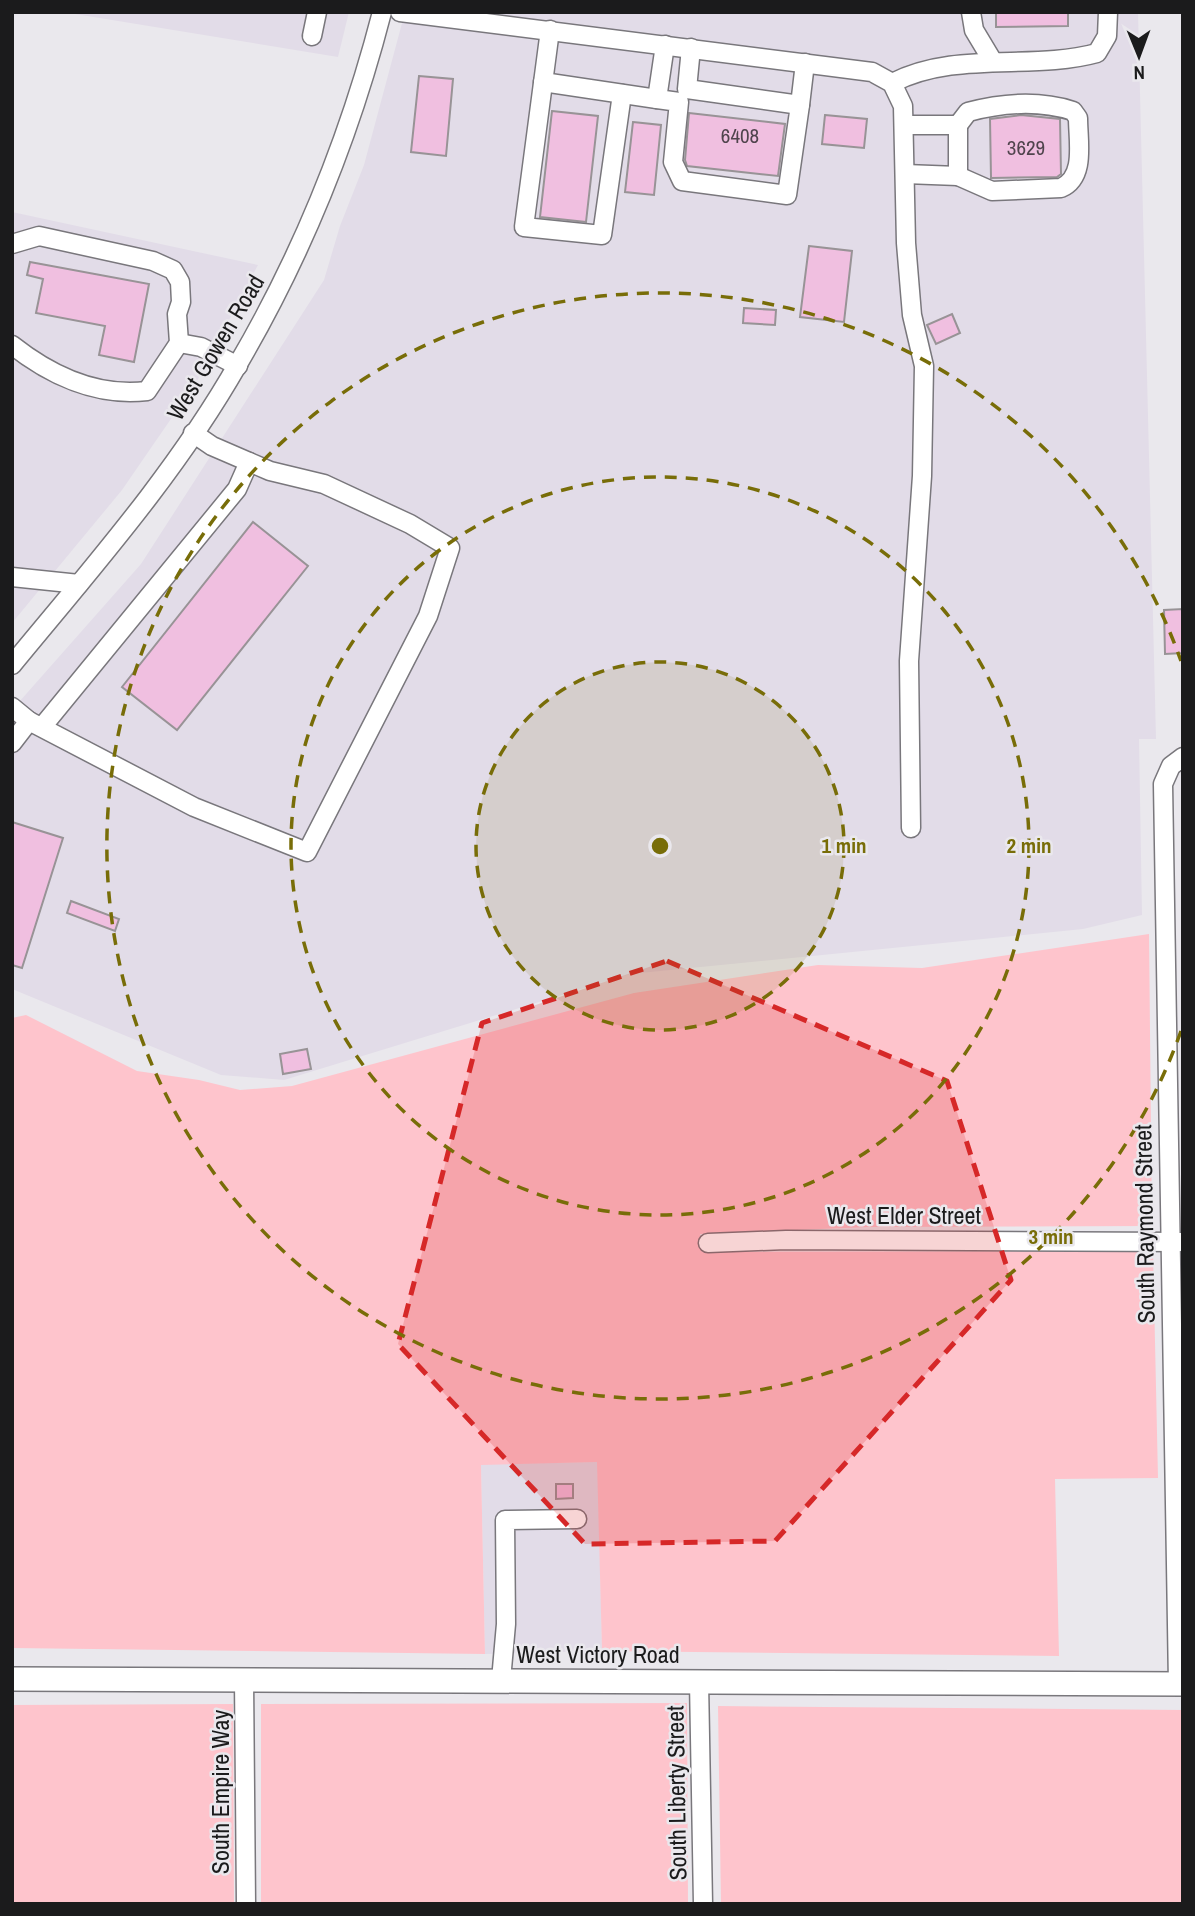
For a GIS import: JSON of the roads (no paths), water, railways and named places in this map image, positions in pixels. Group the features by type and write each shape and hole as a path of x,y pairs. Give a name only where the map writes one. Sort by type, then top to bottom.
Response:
{"main road":[{"name":"West Victory Road","path":"12,1679 1180,1684"}],"street":[{"path":"312,36 317,12"},
{"name":"West Gowen Road","path":"12,665 79,584 193,433 238,366 296,257 332,173 362,87 382,12"},
{"path":"400,12 872,72 892,83 903,106 912,301 924,366 922,477 909,660 911,828"},
{"path":"971,12 974,30 992,60"},
{"path":"892,83 914,72 992,60 1077,58 1097,53 1107,36 1108,12"},
{"path":"550,30 524,227 603,236 622,94"},
{"path":"657,99 665,45"},
{"path":"691,48 673,162 682,181 787,195 805,63"},
{"path":"543,82 657,99 683,95 800,105"},
{"path":"905,174 958,176 992,191 1061,188 1071,184 1077,174 1078,118 1073,111 1059,106 1008,103 968,112 958,125 958,176"},
{"path":"904,125 958,125"},
{"path":"12,244 38,236 153,261 173,270 180,282 181,302 177,314 179,343 147,391 127,393 80,384 42,366 12,345"},
{"path":"179,343 201,347 238,366"},
{"path":"12,707 36,724 194,807 307,852 428,616 450,548 410,524 324,484 270,471 193,433"},
{"path":"12,743 36,724 237,489 249,462"},
{"path":"12,576 79,584"},
{"name":"South Raymond Street","path":"1177,761 1163,784 1176,1242 1180,1684"},
{"name":"West Elder Street","path":"708,1243 786,1240 1176,1242"},
{"path":"501,1680 506,1624 505,1520 577,1519"},
{"name":"South Empire Way","path":"244,1679 246,1904"},
{"name":"South Liberty Street","path":"699,1681 703,1904"}]}
